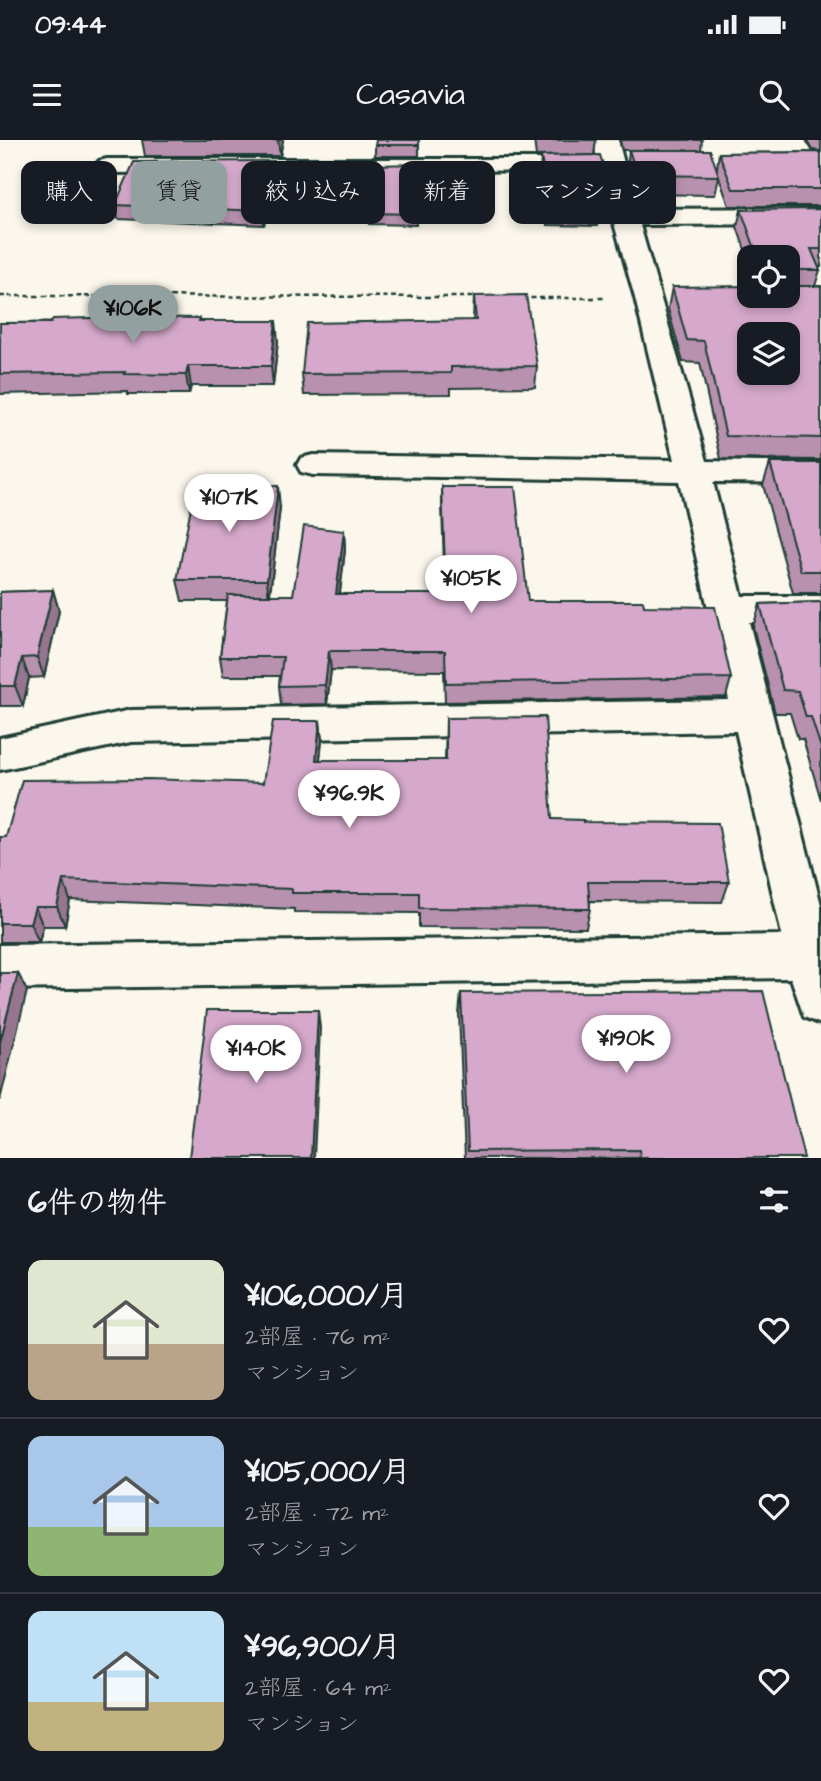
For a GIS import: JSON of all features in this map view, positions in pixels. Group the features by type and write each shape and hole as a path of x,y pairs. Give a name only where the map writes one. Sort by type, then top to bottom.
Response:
{"street":[{"path":"117,166 609,155 637,160"},
{"path":"676,217 821,216"},
{"path":"627,224 662,298 693,469 725,609 751,715 810,909 810,956 821,1001"},
{"path":"313,465 821,473"},
{"path":"725,609 821,609"},
{"path":"0,754 131,726 751,715"},
{"path":"0,967 810,956"}],"path":[{"path":"0,296 483,298"},
{"path":"511,298 662,298"}],"building":[{"path":"376,140 419,140 419,145 375,145"},
{"path":"629,150 710,150 719,176 676,175 676,161 633,161"},
{"path":"821,152 821,189 733,189 719,153"},
{"path":"600,155 602,161 542,161 541,156"},
{"path":"227,161 241,161 241,210 227,210"},
{"path":"399,164 399,214 385,213 385,165"},
{"path":"131,169 131,206 117,205"},
{"path":"821,209 821,249 811,249 820,270 800,270 800,245 754,245 741,210"},
{"path":"737,286 737,308 800,308 800,286 821,286 821,438 726,436 704,341 687,340 672,287"},
{"path":"526,295 537,366 451,367 451,373 302,374 307,323 476,320 474,296"},
{"path":"128,317 276,321 271,366 188,366 186,375 124,374 125,372 0,374 0,323 51,323 53,319"},
{"path":"770,463 821,463 821,571 801,571"},
{"path":"195,486 278,486 267,580 177,580"},
{"path":"442,487 515,487 528,601 643,601 644,606 715,607 731,678 446,683 445,651 329,651 325,685 279,686 283,657 220,657 228,595 293,595 304,526 344,531 336,594 446,594"},
{"path":"53,590 37,657 22,658 15,686 0,686 0,592"},
{"path":"821,602 821,748 811,717 806,717 798,691 783,690 760,604"},
{"path":"545,717 552,819 583,822 718,823 729,882 588,882 590,909 419,908 419,893 292,893 292,889 63,880 57,907 35,907 30,923 0,923 0,837 6,837 22,780 149,779 263,783 273,721 320,721 316,760 446,760 446,718"},
{"path":"0,973 18,973 0,1042"},
{"path":"763,991 804,1158 640,1158 639,1150 468,1151 461,993"},
{"path":"207,1010 318,1010 311,1158 189,1158"}]}
